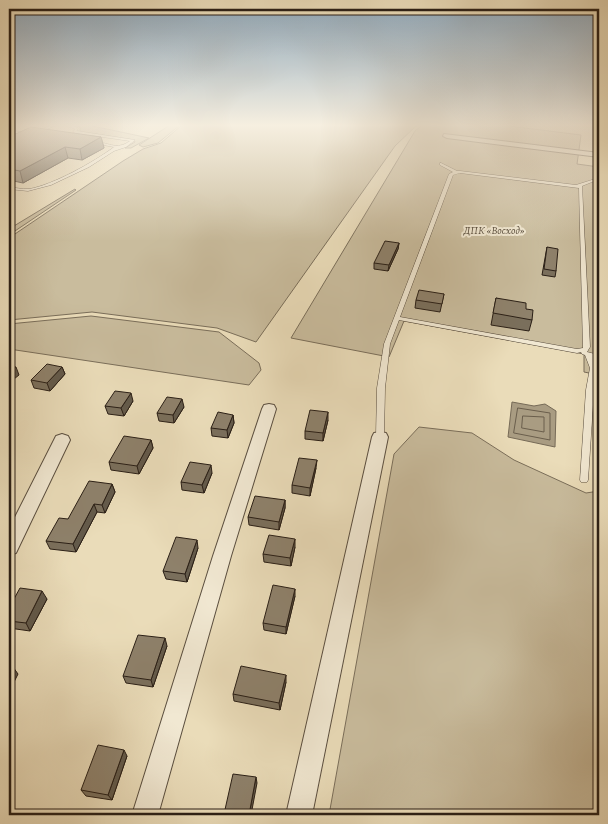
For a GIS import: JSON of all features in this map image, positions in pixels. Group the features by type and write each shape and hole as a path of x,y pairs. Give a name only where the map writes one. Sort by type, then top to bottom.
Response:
{"street":[{"path":"145,815 222,556 269,409"},
{"path":"299,815 380,436"},
{"path":"9,547 62,440"}],"lane":[{"path":"9,188 26,190 43,187 92,163"},
{"path":"441,164 455,172 578,186 595,180"},
{"path":"380,436 381,388 387,344 450,174 455,172"},
{"path":"578,186 582,189 587,347 585,353 593,368 584,480"},
{"path":"396,318 599,357"}],"green space":[{"path":"119,163 383,163 256,342 217,328 92,312 9,320 9,238"},
{"name":"ДПК «Восход»","path":"396,163 577,163 599,167 599,375 584,372 584,354 404,321 389,357 291,338"},
{"path":"76,190 9,235 9,229"},
{"path":"91,316 219,332 259,363 261,370 249,385 9,349 9,324"},
{"path":"419,427 472,433 514,460 586,493 599,491 599,815 329,815 394,454"}],"water":[{"path":"512,402 534,406 545,404 556,411 555,447 508,437"}],"building":[{"path":"9,163 34,163 20,171 9,169"},
{"path":"385,241 399,243 389,265 374,263"},
{"path":"547,247 558,249 556,271 544,269"},
{"path":"419,290 444,294 442,304 416,300"},
{"path":"496,298 526,303 526,309 533,310 532,320 493,313"},
{"path":"47,364 62,367 47,383 31,380"},
{"path":"9,365 16,367 9,373"},
{"path":"115,391 131,393 121,408 105,406"},
{"path":"167,397 182,399 173,415 157,413"},
{"path":"310,410 328,412 323,433 305,431"},
{"path":"218,412 233,415 227,430 211,428"},
{"path":"124,436 151,440 137,466 109,462"},
{"path":"299,458 317,460 310,488 292,485"},
{"path":"190,462 211,465 202,485 181,482"},
{"path":"89,481 112,484 102,505 94,504 73,544 46,541 59,518 68,519"},
{"path":"255,496 285,500 279,522 248,517"},
{"path":"269,535 295,539 290,558 263,554"},
{"path":"176,537 197,540 185,574 163,571"},
{"path":"273,585 295,589 286,627 263,623"},
{"path":"20,588 42,591 26,623 9,621 9,608"},
{"path":"138,635 165,638 151,680 123,676"},
{"path":"9,666 13,667 9,674"},
{"path":"241,666 286,675 279,703 233,694"},
{"path":"98,745 124,750 108,795 81,790"},
{"path":"233,774 256,777 249,815 224,814"}]}
